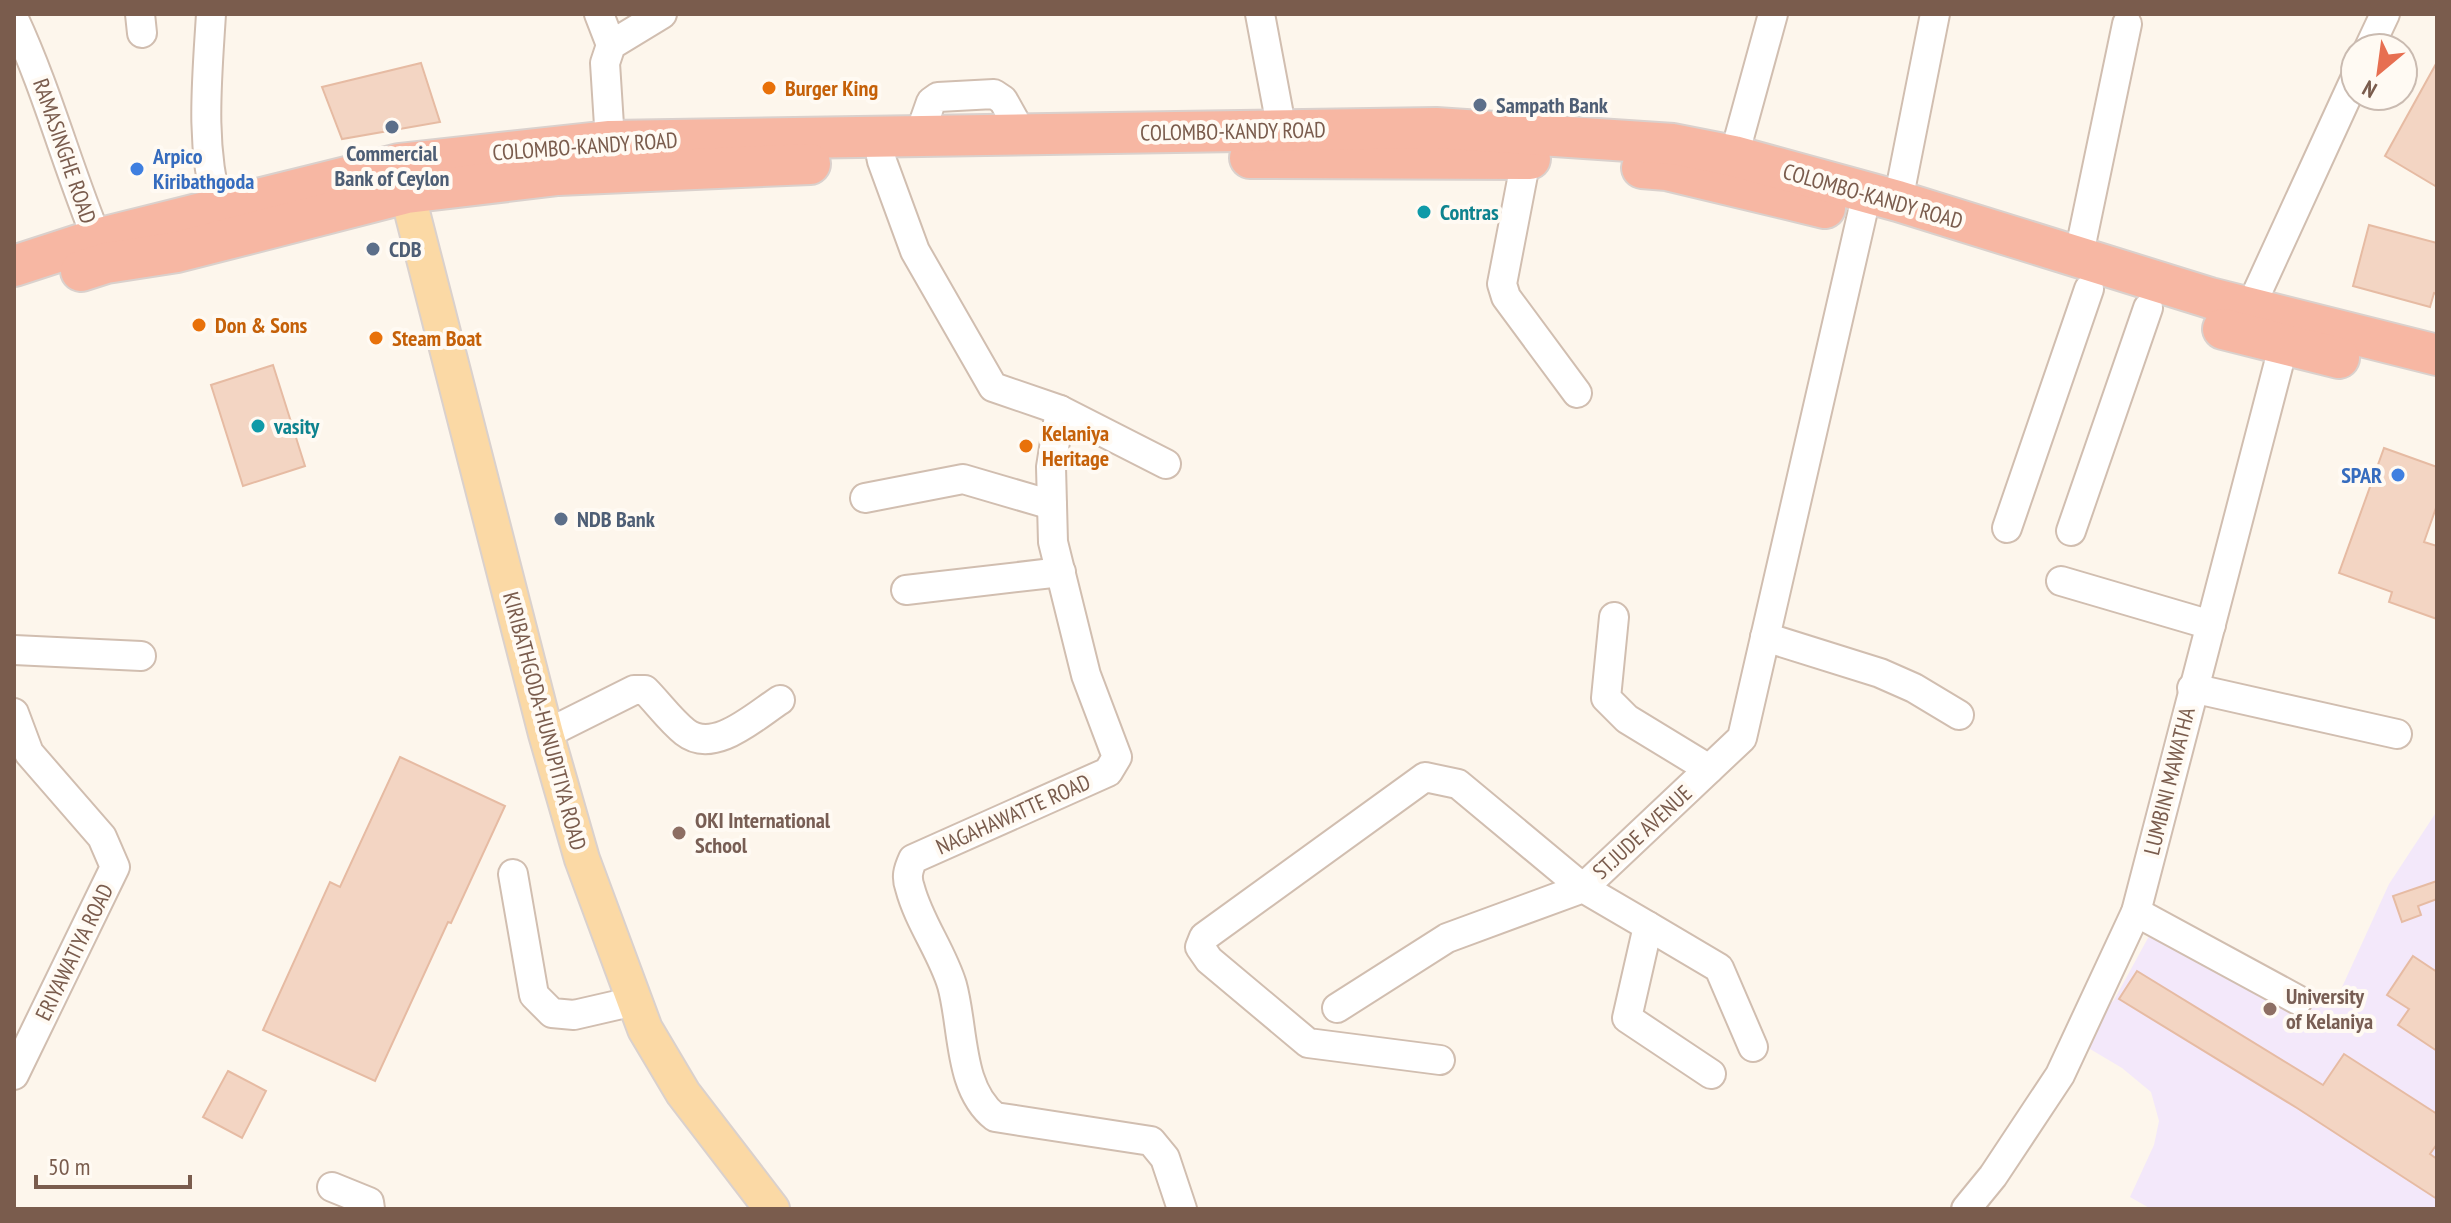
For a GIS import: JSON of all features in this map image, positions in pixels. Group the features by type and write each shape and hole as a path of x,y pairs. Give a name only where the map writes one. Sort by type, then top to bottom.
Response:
{"highway":[{"name":"COLOMBO-KANDY ROAD","path":"14,266 97,239 218,208 610,141 879,149 1285,144 1436,128 1673,144 1734,156 2084,274 2250,308 2287,333 2437,379"},
{"name":"COLOMBO-KANDY ROAD","path":"14,292 106,263 177,252 403,178 558,175 879,149 919,136 1022,134 1285,144 1526,159 1667,170 1875,204"},
{"name":"COLOMBO-KANDY ROAD","path":"2084,274 2148,308 2437,355"}],"main road":[{"name":"KIRIBATHGODA-HUNUPITIYA ROAD","path":"403,178 546,734 582,859 645,1029 683,1093 763,1206"}],"street":[{"path":"211,14 205,111 209,176 218,208"},
{"path":"599,14 611,45 605,63 610,141"},
{"path":"611,45 662,14"},
{"path":"1260,14 1285,144"},
{"path":"1734,156 1773,14"},
{"name":"ST.JUDE AVENUE","path":"1440,1060 1308,1043 1209,960 1200,947 1204,937 1425,777 1458,784 1583,888 1742,738 1875,204 1935,14"},
{"name":"RAMASINGHE ROAD","path":"14,19 35,63 75,187 97,239"},
{"path":"2007,528 2084,274 2127,24"},
{"path":"2250,308 2340,112"},
{"path":"879,149 915,251 993,387 1060,410 1166,464"},
{"path":"1526,159 1502,284 1506,297 1577,393"},
{"path":"2071,531 2148,308"},
{"name":"LUMBINI MAWATHA","path":"1966,1209 1993,1176 2060,1075 2136,912 2287,333"},
{"name":"NAGAHAWATTE ROAD","path":"1060,410 1051,467 1053,542 1086,675 1117,757 1108,772 913,859 907,871 910,889 952,984 972,1086 982,1107 995,1117 1151,1141 1165,1158 1182,1209"},
{"path":"865,498 963,479 1052,505"},
{"path":"906,590 1061,572"},
{"path":"2061,581 2211,625"},
{"path":"1614,617 1606,698 1627,719 1709,769"},
{"path":"1765,637 1880,673 1914,688 1959,715"},
{"path":"14,650 141,656"},
{"path":"2192,688 2397,734"},
{"path":"546,734 634,690 645,690 686,733 701,740 718,738 780,700"},
{"name":"ERIYAWATIYA ROAD","path":"14,713 29,753 102,837 115,867 14,1075"},
{"path":"513,874 534,995 552,1013 574,1015 635,1001"},
{"path":"1337,1008 1447,938 1583,888 1719,968 1753,1047"},
{"path":"2136,912 2298,1000"},
{"path":"1648,926 1627,1018 1711,1074"},
{"path":"332,1187 369,1202 370,1209"}],"shaded area":[{"name":"University of Kelaniya","path":"2437,811 2437,1209 2151,1209 2130,1197 2154,1145 2159,1121 2151,1092 2122,1068 2085,1046 2102,1011 2114,1000 2154,927 2303,1006 2323,1007 2338,996 2389,884"}],"building":[{"path":"2437,62 2437,187 2385,156 2409,112 2419,112 2419,95"},
{"path":"421,63 440,122 342,139 322,87"},
{"path":"2369,225 2437,243 2437,294 2434,293 2430,307 2353,286"},
{"name":"vasity","path":"273,365 305,466 243,486 211,385"},
{"path":"2384,448 2437,467 2437,505 2424,542 2437,546 2437,619 2389,602 2392,592 2339,573"},
{"path":"400,757 505,806 375,1081 263,1030 330,882 340,887"},
{"path":"2437,881 2437,899 2418,906 2421,915 2402,922 2393,896"},
{"path":"2413,956 2437,972 2437,1051 2398,1025 2409,1009 2387,995"},
{"path":"2137,971 2323,1085 2344,1054 2437,1114 2437,1144 2430,1154 2437,1159 2437,1199 2297,1108 2119,999"},
{"path":"228,1071 266,1091 242,1138 203,1117"}],"place":[{"name":"Burger King","path":"769,88"},
{"name":"Sampath Bank","path":"1480,105"},
{"name":"Commercial Bank of Ceylon","path":"392,127"},
{"name":"Arpico Kiribathgoda","path":"137,169"},
{"name":"Contras","path":"1424,212"},
{"name":"CDB","path":"373,249"},
{"name":"Don & Sons","path":"199,325"},
{"name":"Steam Boat","path":"376,338"},
{"name":"vasity","path":"258,426"},
{"name":"Kelaniya Heritage","path":"1026,446"},
{"name":"SPAR","path":"2398,475"},
{"name":"NDB Bank","path":"561,519"},
{"name":"OKI International School","path":"679,833"},
{"name":"University of Kelaniya","path":"2270,1009"}]}
